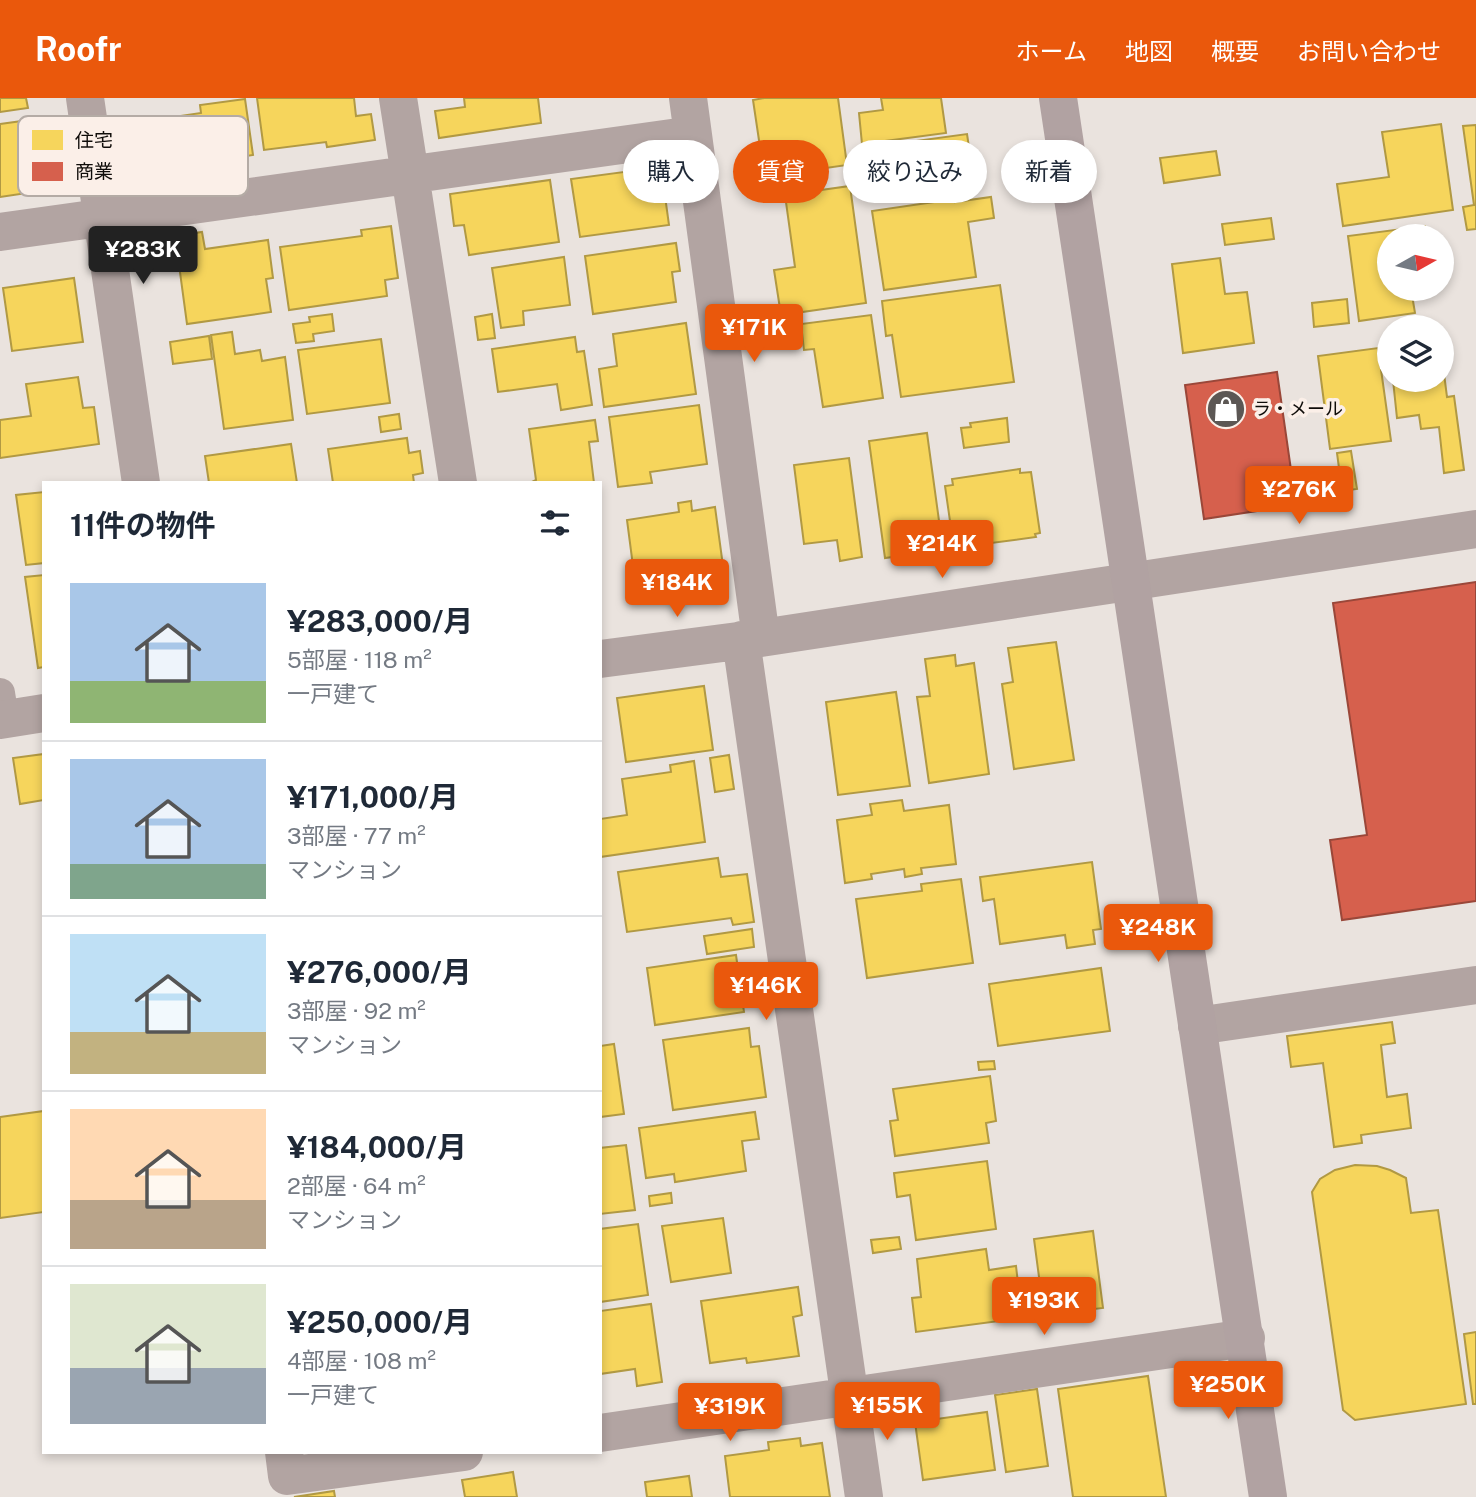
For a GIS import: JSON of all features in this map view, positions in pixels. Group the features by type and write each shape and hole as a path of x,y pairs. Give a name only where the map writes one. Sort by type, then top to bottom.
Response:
{"street":[{"path":"85,98 88,116"},
{"path":"398,98 458,481"},
{"path":"688,98 751,639 864,1497"},
{"path":"1058,98 1268,1497"},
{"path":"0,232 693,135"},
{"path":"100,196 141,481"},
{"path":"602,659 751,639 1476,529"},
{"path":"1,711 42,713"},
{"path":"1197,1026 1476,985"},
{"path":"602,1433 1246,1338"},
{"path":"284,1454 287,1476 449,1454"}],"building: 住宅":[{"path":"0,98 26,98 28,108 0,112"},
{"path":"257,98 354,98 356,116 371,114 375,140 327,147 326,142 264,150"},
{"path":"464,98 538,98 541,123 439,138 435,111 465,107"},
{"path":"838,98 844,140 843,166 829,168 829,140 759,140 753,100"},
{"path":"881,98 941,98 946,133 893,140 862,140 859,113 883,110"},
{"path":"245,99 247,116 180,116 201,113 200,105"},
{"path":"248,120 253,155 248,156"},
{"path":"18,122 18,194 0,197 0,124"},
{"path":"1441,124 1453,210 1343,226 1337,184 1389,177 1382,132"},
{"path":"1476,125 1476,229 1467,230 1463,207 1474,205 1463,126"},
{"path":"967,134 968,140 923,140"},
{"path":"1216,151 1220,175 1164,183 1160,158"},
{"path":"623,172 623,203 666,203 669,225 580,237 571,179"},
{"path":"550,180 559,242 469,255 464,225 454,226 450,194"},
{"path":"843,187 843,203 852,203 866,303 781,315 774,270 795,267 786,203 829,203 829,189"},
{"path":"991,197 994,218 968,222 976,277 884,290 872,211 927,203 987,203 987,198"},
{"path":"1271,218 1274,239 1225,245 1222,224"},
{"path":"391,226 398,278 385,280 387,296 289,310 280,247 362,236 361,230"},
{"path":"202,232 205,249 268,240 273,278 266,279 271,312 187,324 177,250 155,253 153,239"},
{"path":"1377,232 1377,301 1413,301 1415,313 1377,315 1377,318 1359,321 1348,236"},
{"path":"676,243 680,271 672,272 676,302 593,314 585,256"},
{"path":"564,257 570,305 523,311 524,325 501,328 492,268"},
{"path":"1220,258 1225,294 1247,292 1254,343 1183,353 1172,264"},
{"path":"74,278 83,342 12,351 3,288"},
{"path":"1000,285 1014,382 901,397 892,335 886,336 882,301"},
{"path":"1347,299 1349,323 1314,327 1312,303"},
{"path":"332,314 334,331 313,334 314,341 296,343 293,324 310,322 309,317"},
{"path":"492,314 495,338 478,340 475,317"},
{"path":"871,315 883,398 823,407 814,349 804,350 801,324"},
{"path":"686,323 696,394 604,407 599,369 617,366 613,334"},
{"path":"232,332 235,354 260,350 262,361 285,357 293,420 224,429 211,335"},
{"path":"209,336 212,359 173,364 170,342"},
{"path":"575,337 577,352 584,351 592,405 561,410 557,384 498,392 492,349"},
{"path":"381,339 390,403 307,414 298,350"},
{"path":"1377,348 1377,392 1384,392 1391,441 1330,449 1318,356"},
{"path":"78,377 83,408 94,407 99,444 0,458 0,420 31,416 26,384"},
{"path":"1394,392 1446,392 1447,397 1454,396 1464,470 1444,473 1439,427 1421,429 1419,415 1397,418"},
{"path":"699,405 707,464 650,472 652,483 618,487 609,417"},
{"path":"399,414 401,429 381,432 379,417"},
{"path":"1007,418 1009,442 964,448 961,428 971,427 970,423"},
{"path":"595,420 598,441 589,442 594,481 534,481 529,429"},
{"path":"927,433 943,550 885,558 869,441"},
{"path":"407,438 409,453 420,451 423,473 413,475 414,481 333,481 328,449"},
{"path":"291,444 297,481 209,481 205,456"},
{"path":"1351,451 1357,489 1342,491 1337,453"},
{"path":"849,458 862,557 840,561 837,540 804,544 794,465"},
{"path":"1020,469 1020,473 1031,472 1040,533 1035,534 1036,537 961,547 959,534 952,535 945,486 953,485 952,479"},
{"path":"42,492 42,563 26,565 16,495"},
{"path":"691,501 692,511 715,507 723,566 708,569 709,578 631,589 628,567 633,566 627,520 679,512 678,503"},
{"path":"42,575 42,667 38,668 25,577"},
{"path":"1056,642 1074,760 1014,769 1002,684 1013,682 1008,648"},
{"path":"955,655 956,666 974,663 989,774 929,783 917,697 930,696 925,659"},
{"path":"704,686 713,750 626,762 617,698"},
{"path":"896,692 910,786 838,795 826,702"},
{"path":"42,754 42,800 20,804 13,758"},
{"path":"729,755 734,789 715,792 710,758"},
{"path":"694,761 705,842 602,857 602,819 627,815 622,779 671,772 670,765"},
{"path":"902,800 904,811 949,805 956,864 921,868 922,874 905,877 904,869 871,874 872,879 845,883 837,820 872,815 870,804"},
{"path":"718,858 721,877 747,874 754,922 733,925 731,918 627,932 618,872"},
{"path":"1092,862 1101,929 1093,930 1095,944 1067,948 1065,935 1000,944 994,899 983,901 980,877"},
{"path":"961,879 973,963 867,978 856,899 922,891 921,884"},
{"path":"752,929 754,947 707,954 704,936"},
{"path":"736,955 744,1012 655,1025 647,968"},
{"path":"1101,968 1110,1031 998,1046 989,984"},
{"path":"1392,1022 1395,1043 1381,1045 1387,1097 1407,1094 1411,1128 1361,1135 1362,1143 1334,1147 1323,1063 1291,1067 1287,1036"},
{"path":"749,1028 751,1047 759,1046 766,1097 673,1110 663,1040"},
{"path":"614,1044 624,1114 602,1117 602,1046"},
{"path":"994,1061 995,1069 979,1070 978,1062"},
{"path":"990,1076 996,1121 986,1123 989,1143 895,1156 890,1121 898,1120 893,1089"},
{"path":"42,1111 42,1212 0,1218 0,1117"},
{"path":"755,1112 759,1139 742,1141 746,1171 675,1182 674,1174 646,1178 639,1128"},
{"path":"626,1145 635,1210 602,1214 602,1148"},
{"path":"987,1161 996,1229 916,1240 910,1195 897,1197 894,1173"},
{"path":"1355,1165 1377,1166 1406,1178 1411,1213 1438,1210 1466,1404 1355,1420 1343,1410 1312,1192 1320,1179 1335,1170"},
{"path":"671,1193 672,1203 650,1206 649,1196"},
{"path":"723,1218 731,1273 671,1282 662,1226"},
{"path":"638,1224 648,1295 602,1302 602,1229"},
{"path":"1093,1231 1103,1308 1044,1315 1034,1239"},
{"path":"899,1237 901,1249 873,1253 871,1240"},
{"path":"986,1249 989,1270 1016,1266 1022,1318 916,1332 912,1298 921,1297 917,1259"},
{"path":"798,1287 802,1315 793,1317 799,1356 747,1363 746,1358 710,1363 701,1301"},
{"path":"651,1304 662,1382 637,1386 635,1369 602,1374 602,1311"},
{"path":"1476,1332 1476,1404 1473,1404 1464,1334"},
{"path":"1148,1376 1166,1497 1073,1497 1058,1389"},
{"path":"1037,1389 1048,1466 1006,1472 995,1395"},
{"path":"987,1412 995,1470 923,1480 915,1422"},
{"path":"800,1438 801,1446 822,1443 830,1497 730,1497 725,1456 769,1450 768,1442"},
{"path":"513,1472 517,1497 465,1497 462,1480"},
{"path":"689,1476 692,1497 647,1497 645,1482"},
{"path":"334,1491 335,1497 294,1497"}],"building: 商業":[{"path":"1277,372 1296,505 1204,519 1185,385"},
{"path":"1476,582 1476,901 1342,920 1330,840 1367,835 1333,603"}],"place":[{"name":"ラ・メール","path":"1226,409"}]}
